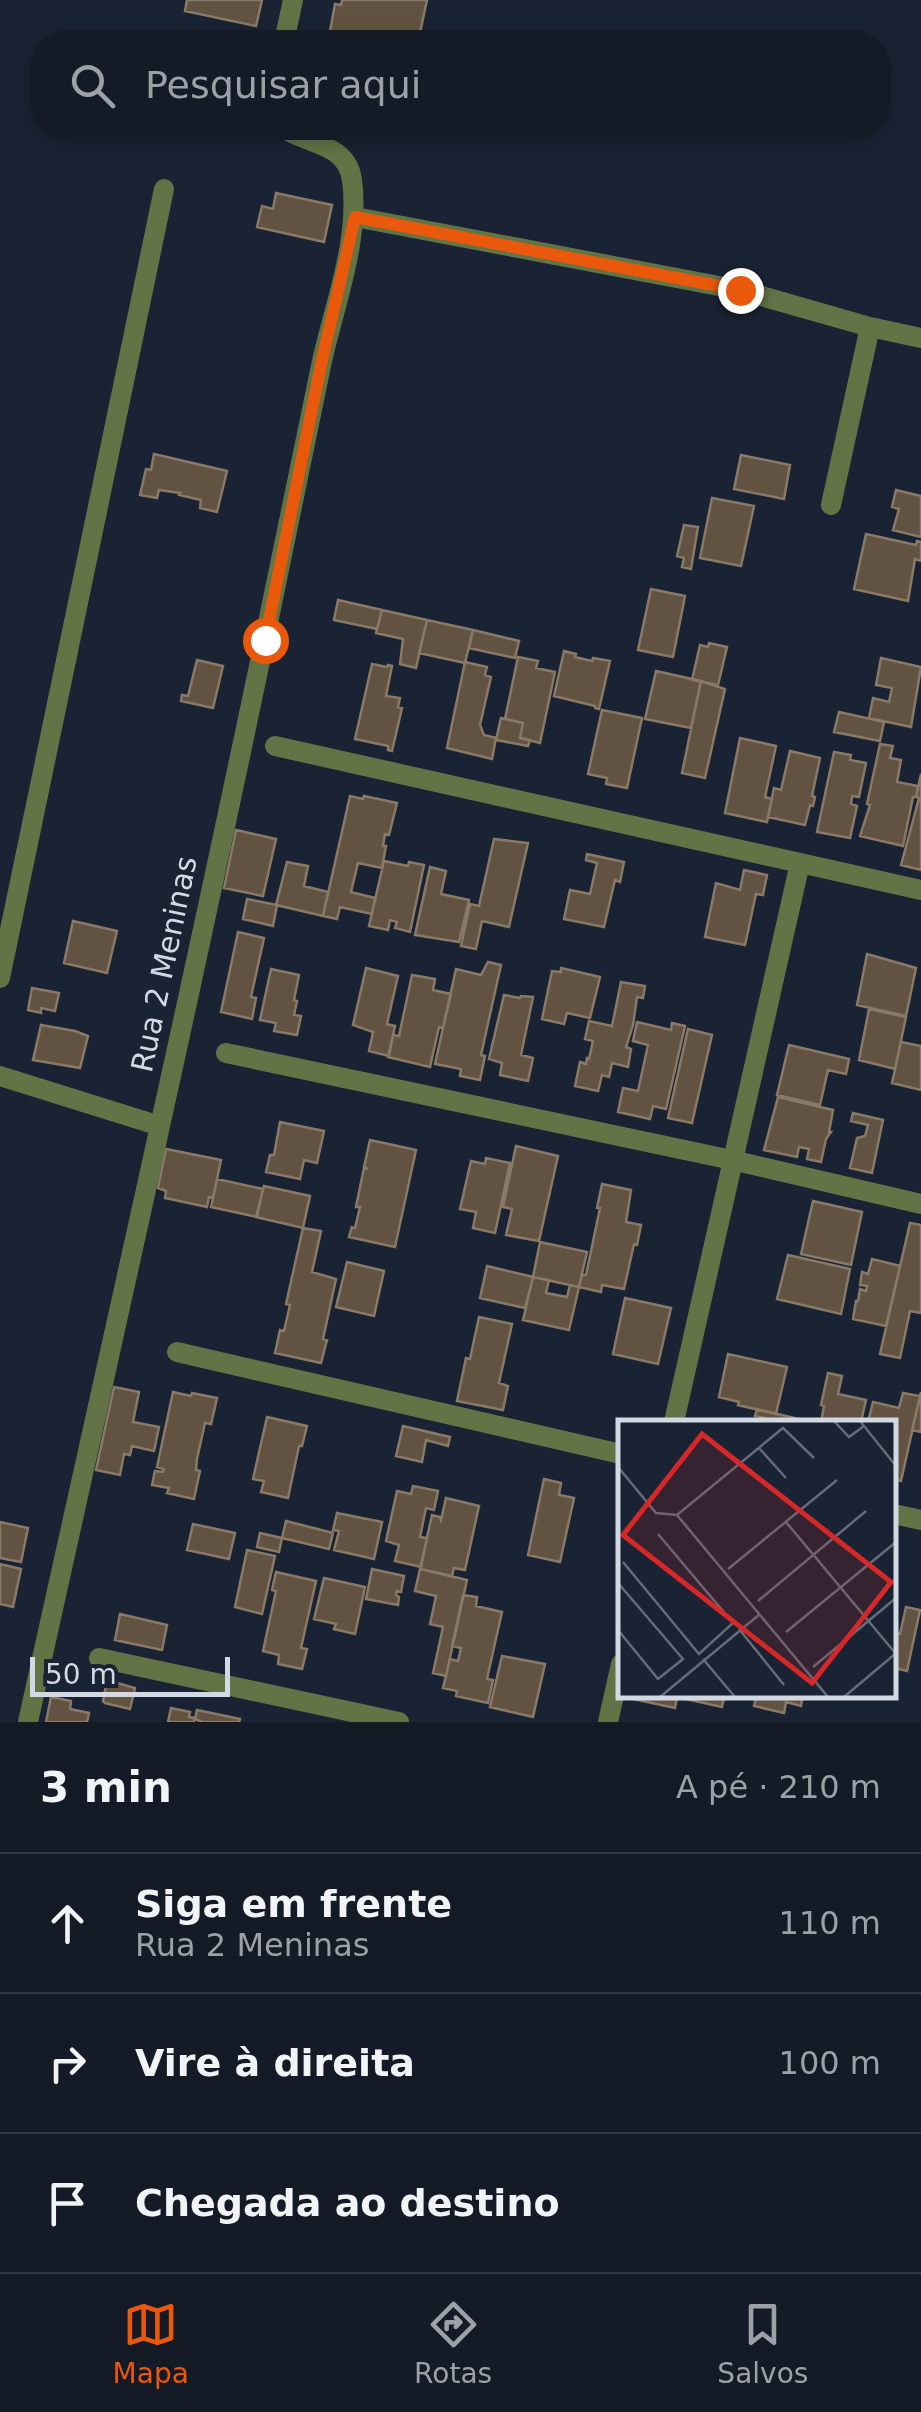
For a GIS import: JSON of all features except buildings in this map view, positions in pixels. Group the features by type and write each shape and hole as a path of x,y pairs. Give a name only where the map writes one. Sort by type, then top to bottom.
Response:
{"street":[{"path":"287,30 294,0"},
{"name":"Rua 2 Meninas","path":"28,1722 355,217 352,174 347,163 338,153 310,140"},
{"path":"0,978 164,190"},
{"path":"355,217 740,290 870,328 921,338"},
{"path":"831,505 870,328"},
{"path":"275,746 921,890"},
{"path":"674,1420 800,863"},
{"path":"226,1054 732,1160 921,1204"},
{"path":"0,1076 160,1126"},
{"path":"178,1352 618,1453"},
{"path":"896,1514 921,1520"},
{"path":"99,1658 399,1722"},
{"path":"608,1722 618,1677"}],"route":[{"path":"265,640 355,217 740,290"}]}
